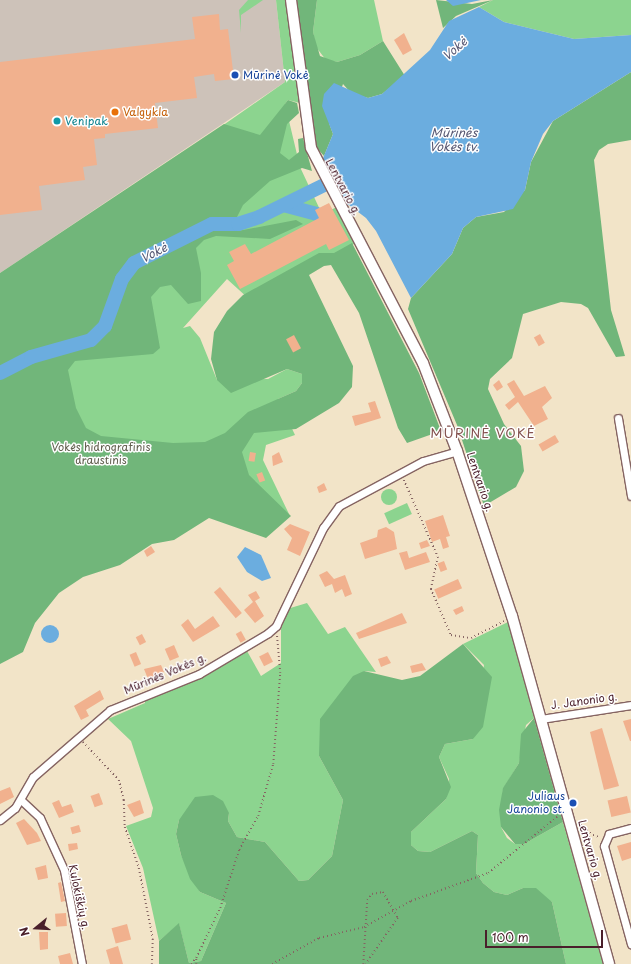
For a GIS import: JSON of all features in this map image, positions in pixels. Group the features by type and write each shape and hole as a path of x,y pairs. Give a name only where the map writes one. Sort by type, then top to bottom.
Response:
{"main road":[{"name":"Lentvario g.","path":"292,0 314,158 423,363 457,451 512,616 609,964"}],"street":[{"path":"618,418 631,496"},
{"path":"276,626 331,515 346,501 401,471 457,451"},
{"name":"Mūrinės Vokės g.","path":"0,820 21,800 33,777 77,737 110,710 199,674 276,626"},
{"name":"J. Janonio g.","path":"541,719 631,705"},
{"name":"Kulokiškių g.","path":"21,800 40,818 64,870 82,964"},
{"path":"631,828 609,834 605,839 631,944"}],"path":[{"path":"401,471 438,557 431,589 451,635 471,638 512,616"},
{"path":"191,964 196,958 220,908 239,850 258,816 273,764 280,673 276,626"},
{"path":"77,737 94,750 119,780 124,800 125,827 139,868 153,939 152,964"},
{"path":"272,964 318,938 368,924 395,909 488,873 567,814 593,835 605,839"},
{"path":"576,846 593,835"},
{"path":"363,964 368,924 367,900 372,894 386,893 395,909 396,924 366,964"},
{"path":"196,958 196,964"}],"shaded area":[{"path":"0,0 276,0 285,82 0,273"}],"green space":[{"path":"248,0 263,0 241,15 241,33 239,10"},
{"name":"Vokės hidrografinis draustinis","path":"276,0 287,0 300,103 288,100 285,104 300,167 322,214 337,207 356,243 249,299 227,279 183,328 190,326 200,338 217,380 268,379 287,369 302,374 302,383 296,391 278,399 295,435 266,445 263,460 289,514 210,499 137,550 0,281 285,82"},
{"path":"297,0 317,0 313,32 320,56 337,62 360,55 383,41 405,76 382,94 368,98 351,93 343,84 329,123 333,134 324,156 316,147 313,135"},
{"path":"317,0 374,0 383,41 360,55 337,62 326,60 316,47 313,32"},
{"path":"436,0 472,4 493,0 456,16 443,28"},
{"path":"493,0 631,0 631,35 574,39 504,22 479,7"},
{"path":"631,72 631,140 608,144 599,150 594,160 611,310 625,356 616,357 588,308 581,304 561,302 523,314 512,358 490,379 488,389 504,424 521,446 524,471 516,487 484,506 457,425 408,309 411,298 452,254 463,228 476,217 504,212 525,190 531,162 553,121"},
{"name":"Vokės hidrografinis draustinis","path":"288,100 297,103 299,113 287,124 280,153 289,160 299,152 298,139 303,138 312,171 302,168 270,181 243,205 235,221 238,231 296,220 303,224 270,239 216,236 204,240 196,248 201,273 201,301 188,304 171,285 160,287 151,297 160,348 153,354 75,361 68,370 76,408 86,428 101,436 173,443 205,442 225,433 248,412 296,391 302,383 302,374 287,369 231,393 217,380 211,359 214,332 227,311 243,295 319,253 334,253 352,243 419,373 441,431 407,443 398,428 359,313 331,265 324,266 309,275 353,366 352,387 339,403 296,429 254,433 242,452 249,475 291,516 266,538 209,518 174,540 152,544 120,565 83,577 59,593 35,623 23,652 0,664 0,273 224,124 260,135"},
{"path":"386,489 392,489 397,494 395,503 392,505 386,505 381,500 381,494"},
{"path":"407,503 412,514 389,524 384,513"},
{"path":"307,603 328,634 345,627 376,672 364,671 319,756 343,800 332,856 308,880 299,881 265,842 237,837 228,821 229,813 179,820 176,834 181,855 200,892 226,903 201,961 189,963 179,924 159,941 143,868 126,826 151,817 153,808 131,741 108,719 145,703 145,697 193,680 247,651 261,676 281,663 281,629 287,609"},
{"path":"508,622 534,718 526,725 519,763 503,789 501,827 507,838 515,844 524,844 563,822 603,964 566,964 552,902 523,888 507,895 494,892 483,883 476,873 478,835 472,831 430,852 418,851 411,845 411,832 446,799 449,779 439,757 445,744 473,739 484,665 463,644"},
{"path":"463,644 492,677 483,727 473,739 445,744 439,757 451,787 446,799 411,832 411,845 418,851 430,852 472,831 478,835 476,873 483,883 494,892 507,895 523,888 536,888 552,902 566,964 159,964 159,941 179,923 189,963 201,961 226,903 200,892 190,879 181,855 176,834 179,820 195,797 213,795 223,801 229,813 228,821 237,837 265,842 299,881 308,880 332,856 343,800 319,756 320,719 353,676 364,671 402,680 420,676"},
{"path":"534,718 563,822 524,844 515,844 501,827 499,810 503,788 519,763 521,734"}],"water":[{"path":"446,0 481,0 453,6"},
{"name":"Mūrinės Vokės tv.","path":"479,7 504,22 574,39 631,35 631,72 553,121 543,134 531,162 525,190 513,209 476,217 463,228 452,254 411,298 376,231 366,218 349,205 344,206 321,163 333,134 322,106 324,94 334,83 368,98 382,94 430,50 449,21"},
{"path":"245,547 261,555 271,578 262,581 247,572 237,557"},
{"path":"50,625 56,628 59,634 56,640 50,643 44,640 41,634 44,628"}],"building":[{"name":"Venipak","path":"219,14 220,30 228,29 234,79 215,81 214,74 194,77 197,98 155,103 158,128 105,134 105,138 94,139 97,165 83,167 85,180 39,186 42,210 0,215 0,62 195,39 192,17"},
{"path":"404,33 412,50 403,55 394,40"},
{"path":"329,203 349,240 329,250 326,244 240,289 227,265 234,261 229,252 245,244 251,254 319,218 315,210"},
{"path":"540,334 545,343 539,346 534,337"},
{"path":"294,335 301,348 293,352 286,339"},
{"path":"499,380 503,387 497,391 493,385"},
{"path":"514,380 524,396 545,386 552,398 542,407 548,419 534,426 518,402 509,410 505,405 515,397 507,384"},
{"path":"375,401 381,418 355,426 352,416 371,412 368,403"},
{"path":"555,435 559,442 543,451 539,445"},
{"path":"250,452 256,453 255,462 249,461"},
{"path":"279,452 283,462 273,466 272,456"},
{"path":"262,472 265,480 260,483 256,474"},
{"path":"324,483 327,490 319,493 317,487"},
{"path":"443,515 450,536 446,537 449,547 443,549 440,539 432,542 425,521"},
{"path":"290,524 310,532 300,556 287,550 292,538 284,529"},
{"path":"386,527 394,532 397,549 365,559 360,543 377,537 378,530"},
{"path":"427,540 430,546 421,549 419,543"},
{"path":"151,546 155,552 147,557 144,551"},
{"path":"407,551 409,558 426,552 430,562 405,570 399,553"},
{"path":"444,561 447,569 441,572 437,564"},
{"path":"327,571 334,579 345,575 352,594 345,597 342,589 335,593 332,584 325,587 319,575"},
{"path":"458,579 462,588 438,599 434,590"},
{"path":"220,587 242,613 236,618 214,592"},
{"path":"256,591 260,598 255,601 264,616 255,623 244,610 253,602 248,595"},
{"path":"462,606 464,611 456,615 453,610"},
{"path":"402,613 407,623 359,639 356,633"},
{"path":"213,616 220,626 193,642 181,625 188,619 195,629"},
{"path":"241,631 246,640 241,643 236,634"},
{"path":"142,634 146,642 140,645 136,637"},
{"path":"174,645 179,657 170,661 165,649"},
{"path":"136,652 141,664 135,667 130,655"},
{"path":"268,652 273,662 264,666 259,657"},
{"path":"387,656 391,663 381,667 378,659"},
{"path":"422,663 426,670 412,673 410,666"},
{"path":"161,665 164,672 148,679 144,669"},
{"path":"100,690 104,699 86,710 89,716 81,720 74,706"},
{"path":"631,719 631,741 630,741 623,721"},
{"path":"602,728 619,786 604,790 590,732"},
{"path":"10,787 14,797 0,804 0,791"},
{"path":"99,793 103,804 95,807 91,796"},
{"path":"627,796 631,813 611,817 608,800"},
{"path":"59,800 62,807 71,804 74,812 59,818 52,803"},
{"path":"140,800 144,813 134,817 127,805"},
{"path":"24,819 37,833 41,841 27,845 16,823"},
{"path":"79,825 81,832 72,834 70,827"},
{"path":"631,842 631,858 622,861 617,846"},
{"path":"77,843 78,849 69,851 68,844"},
{"path":"46,865 48,878 38,880 35,868"},
{"path":"61,882 65,901 61,902 58,883"},
{"path":"66,913 67,926 56,927 55,914"},
{"path":"127,924 131,939 116,944 112,928"},
{"path":"39,932 48,932 48,949 40,950"},
{"path":"118,946 123,964 110,964 106,950"},
{"path":"70,953 73,964 60,964 58,956"}],"waterway":[{"name":"Vokė","path":"0,373 31,357 91,340 105,326 122,279 134,263 212,224 238,224 259,217 324,185"},
{"path":"287,206 317,214"}],"place":[{"name":"Mūrinė Vokė","path":"235,75"},
{"name":"Valgykla","path":"115,112"},
{"name":"Venipak","path":"57,121"},
{"name":"Juliaus Janonio st.","path":"573,803"}],"district":[{"name":"MŪRINĖ VOKĖ","path":"483,433"}]}
